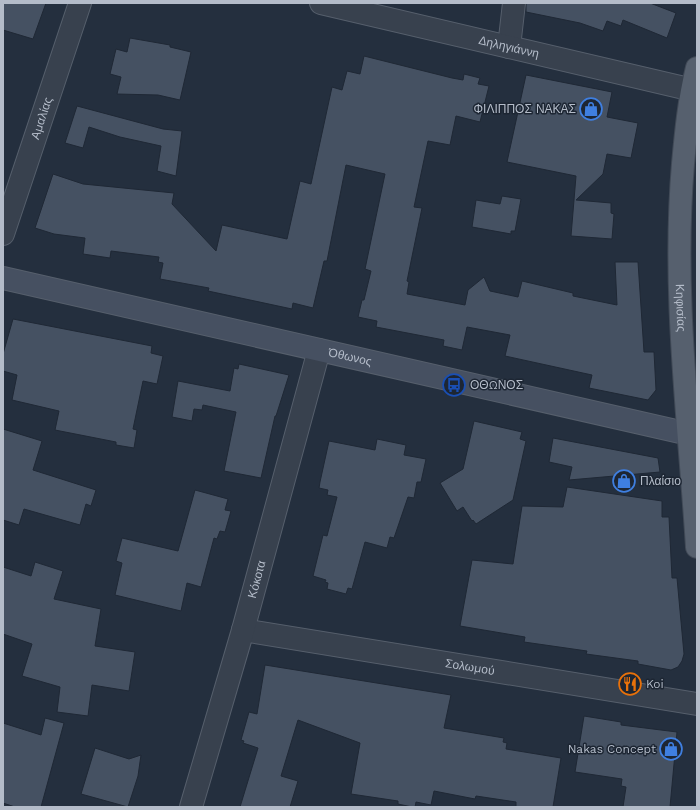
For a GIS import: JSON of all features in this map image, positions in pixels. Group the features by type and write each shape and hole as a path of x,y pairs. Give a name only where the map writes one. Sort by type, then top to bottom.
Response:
{"main road":[{"name":"Κηφισίας","path":"697,68 694,91 688,110 682,173 679,238 680,294 693,435 697,547"},
{"name":"Όθωνος","path":"3,278 693,435"}],"street":[{"name":"Αμαλίας","path":"3,234 80,3"},
{"name":"Δηληγιάννη","path":"321,3 694,91"},
{"path":"509,47 514,3"},
{"name":"Κόκοτα","path":"191,807 243,630 319,350"},
{"name":"Σολωμού","path":"243,630 697,704"}],"building":[{"path":"3,3 46,3 33,39 3,30"},
{"path":"526,3 650,3 676,13 667,38 623,20 621,26 607,21 603,31 580,23 526,12"},
{"path":"130,38 170,45 170,47 191,52 180,100 158,95 117,94 121,77 110,74 116,49 127,52"},
{"path":"364,56 463,80 464,74 480,78 478,84 489,86 480,122 456,116 450,145 428,141 414,207 422,208 407,281 409,282 407,294 465,305 468,290 484,277 490,291 518,297 522,281 573,293 573,296 617,305 615,262 638,262 644,352 654,352 656,390 648,400 589,388 592,375 505,356 510,335 467,327 462,350 443,346 444,340 376,327 377,321 358,317 371,271 365,269 385,174 346,165 327,261 324,261 313,308 293,303 292,309 208,291 209,288 160,279 163,263 158,262 159,257 111,251 110,258 83,254 85,238 54,234 35,228 53,174 83,184 174,193 172,204 216,251 222,225 287,239 300,181 311,184 332,87 342,90 347,71 360,74"},
{"path":"526,75 612,92 607,117 638,123 631,158 607,154 603,174 576,200 611,203 611,213 614,214 612,239 571,236 576,176 507,162"},
{"path":"77,106 163,129 182,131 176,176 157,171 161,146 120,137 89,127 83,148 65,143"},
{"path":"502,196 521,199 515,231 511,231 511,234 472,227 476,200 500,204"},
{"path":"13,319 152,346 151,353 163,356 157,384 143,381 133,429 137,430 134,448 116,445 116,442 55,430 59,411 12,400 17,375 3,371 3,354"},
{"path":"239,364 289,375 275,416 261,478 224,471 236,412 203,405 202,410 194,409 192,421 172,417 178,381 230,391 234,368 238,369"},
{"path":"474,421 522,432 520,439 526,441 513,500 476,524 473,520 472,521 463,507 457,511 440,483 463,469"},
{"path":"3,429 42,441 33,470 96,490 91,506 86,504 80,525 24,509 19,525 3,520"},
{"path":"553,438 658,458 660,472 569,480 572,467 549,462"},
{"path":"377,439 406,445 404,455 426,459 421,482 417,482 414,498 408,497 394,538 390,537 387,548 365,542 352,589 348,588 346,594 327,589 328,583 325,582 326,580 313,576 323,535 327,536 337,497 327,495 328,490 319,488 329,441 375,450"},
{"path":"567,487 662,501 662,517 669,517 672,578 677,578 684,654 678,667 671,670 638,664 638,661 586,654 587,651 524,642 525,637 460,626 472,560 513,564 522,506 563,507"},
{"path":"195,490 228,499 225,510 231,511 225,532 220,531 217,539 214,538 201,587 187,583 181,611 115,595 122,563 116,561 122,538 178,551"},
{"path":"35,562 63,571 54,599 101,609 95,646 135,652 129,691 92,685 88,716 57,712 60,687 22,676 32,644 3,634 3,567 31,576"},
{"path":"265,665 451,695 444,728 504,738 503,742 507,743 506,749 561,758 553,807 516,807 516,802 476,796 475,799 434,791 431,805 416,802 415,807 412,807 398,804 398,801 351,794 360,743 298,720 281,776 298,781 290,807 240,807 258,748 243,743 244,741 241,740 249,712 257,714"},
{"path":"584,716 621,722 621,725 677,732 670,807 623,807 626,787 621,786 622,779 575,772"},
{"path":"45,718 64,723 41,807 15,807 3,803 3,723 41,735"},
{"path":"95,748 129,759 141,755 138,776 128,807 81,794"}],"place":[{"name":"ΦΙΛΙΠΠΟΣ ΝΑΚΑΣ","path":"591,109"},
{"name":"ΟΘΩΝΟΣ","path":"454,385"},
{"name":"Πλαίσιο","path":"624,481"},
{"name":"Koi","path":"630,684"},
{"name":"Nakas Concept","path":"671,749"}]}
